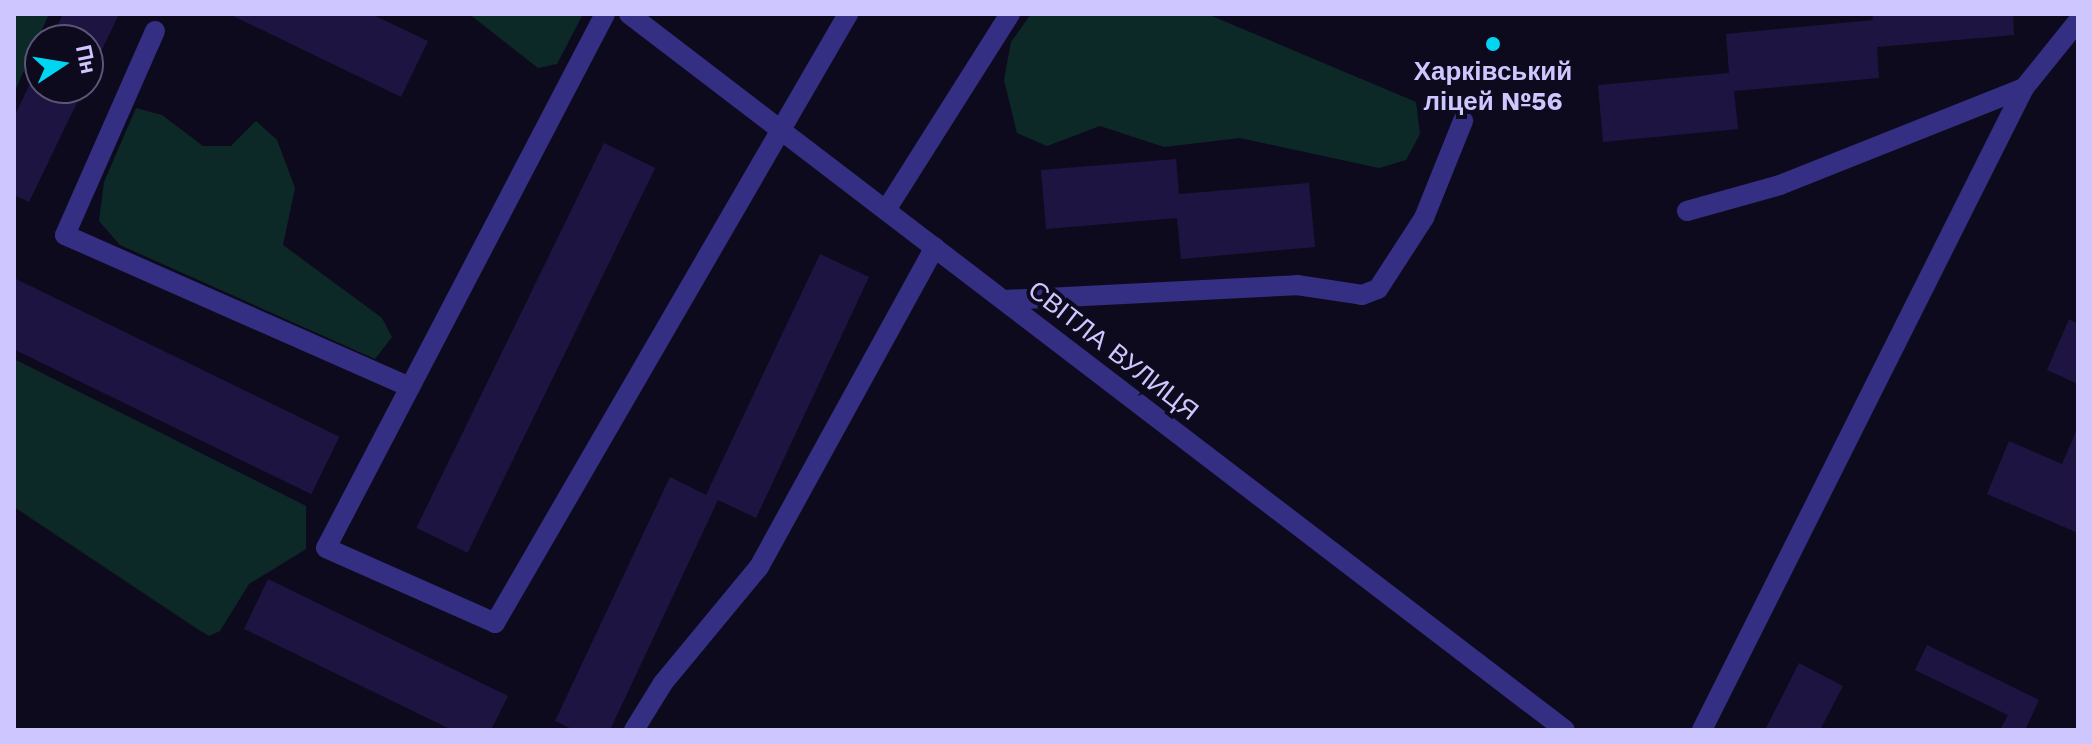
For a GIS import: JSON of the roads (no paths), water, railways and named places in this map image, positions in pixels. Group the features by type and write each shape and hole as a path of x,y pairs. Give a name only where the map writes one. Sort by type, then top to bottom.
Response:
{"street":[{"path":"605,14 326,548 495,623 784,131 848,14"},
{"name":"СВІТЛА ВУЛИЦЯ","path":"629,14 1565,730"},
{"path":"886,210 1010,14"},
{"path":"1702,730 2024,88 2078,21"},
{"path":"155,31 65,235 410,387"},
{"path":"1687,211 1780,185 2024,88"},
{"path":"1004,300 1297,285 1370,292 1389,277 1424,218 1463,121"},
{"path":"634,730 663,683 759,567 935,247"}],"place":[{"name":"Харківський ліцей №56","path":"1493,44"}]}
